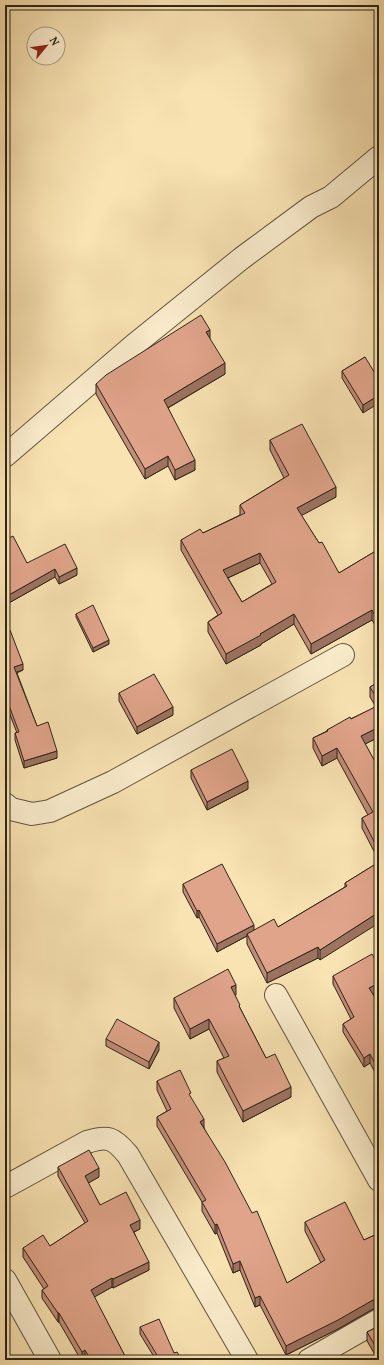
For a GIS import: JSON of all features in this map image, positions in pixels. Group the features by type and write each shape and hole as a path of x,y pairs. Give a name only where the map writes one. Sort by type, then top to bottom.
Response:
{"street":[{"path":"5,456 134,346 242,258 311,207 331,197 379,157"},
{"path":"5,804 11,809 32,814 50,811 113,782 343,655"},
{"path":"276,995 379,1180"},
{"path":"5,1187 87,1142 100,1137 109,1138 116,1142 128,1155 247,1360"},
{"path":"5,1280 50,1360"},
{"path":"309,1360 379,1320"}],"building":[{"path":"201,315 210,330 206,332 225,363 164,400 195,460 175,470 168,456 145,469 96,384 106,375"},
{"path":"365,357 379,380 379,395 363,405 342,371"},
{"path":"302,424 336,487 297,508 319,543 322,542 339,573 379,549 379,622 372,610 311,644 294,614 260,634 261,635 226,654 208,622 222,613 181,540 200,529 203,533 245,513 240,505 289,475 270,440","holes":["260,553 276,582 242,602 223,570"]},
{"path":"13,536 27,563 65,544 77,568 59,577 55,569 7,596 5,593 5,540"},
{"path":"93,605 109,640 93,648 76,614"},
{"path":"10,630 23,664 14,667 37,726 48,722 57,751 24,761 15,733 19,732 5,695 5,632"},
{"path":"154,674 173,707 137,727 119,693"},
{"path":"379,682 379,702 370,687"},
{"path":"379,705 379,727 361,736 379,769 379,851 362,818 373,812 337,748 322,756 313,738 328,731 327,730 350,717 351,719"},
{"path":"232,749 248,781 207,802 191,770"},
{"path":"379,862 379,912 320,950 318,947 267,973 247,934 274,919 278,927 347,886 345,883"},
{"path":"222,864 254,925 217,944 183,884"},
{"path":"372,954 379,966 379,983 369,988 379,1004 379,1071 370,1054 364,1058 343,1024 354,1017 333,976"},
{"path":"228,969 236,985 231,987 240,1005 239,1006 266,1058 275,1054 291,1087 243,1111 217,1061 229,1056 209,1019 190,1029 174,998"},
{"path":"117,1019 159,1042 149,1062 106,1039"},
{"path":"180,1070 191,1093 189,1094 204,1119 200,1122 225,1162 252,1213 257,1211 287,1283 325,1260 305,1222 345,1202 364,1240 379,1233 379,1299 373,1300 338,1320 286,1346 260,1296 255,1298 240,1261 233,1264 217,1224 215,1225 202,1202 206,1200 157,1117 171,1109 157,1081"},
{"path":"89,1150 99,1168 85,1176 100,1205 126,1192 140,1220 130,1225 149,1262 113,1279 112,1278 91,1290 127,1360 91,1360 85,1350 82,1352 59,1313 42,1290 48,1286 23,1248 43,1235 50,1246 88,1221 58,1167"},
{"path":"159,1319 174,1353 177,1352 182,1360 160,1360 140,1327"},
{"path":"379,1326 379,1352 367,1332"}]}
